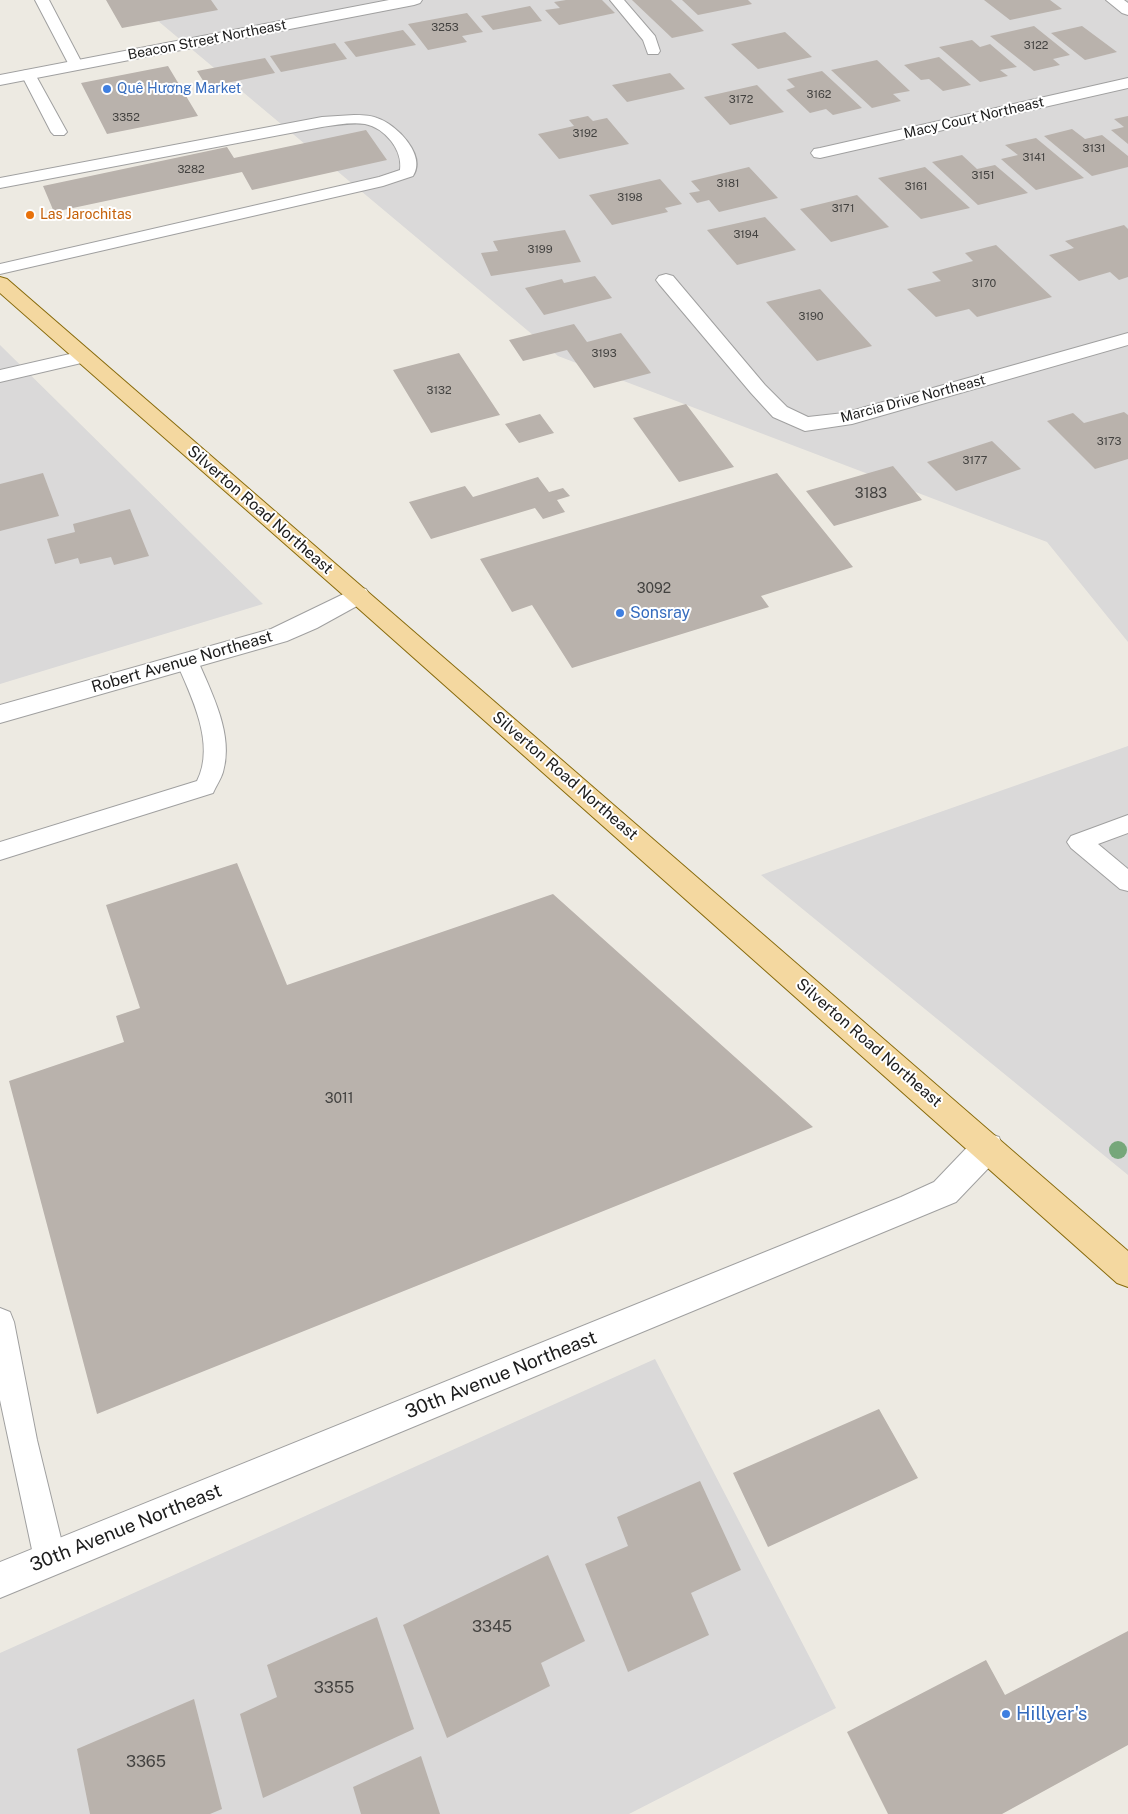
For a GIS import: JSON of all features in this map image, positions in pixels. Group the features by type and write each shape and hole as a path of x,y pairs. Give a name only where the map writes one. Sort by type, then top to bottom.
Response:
{"main road":[{"name":"Silverton Road Northeast","path":"0,283 82,357 358,595 1128,1272"}],"street":[{"name":"Beacon Street Northeast","path":"0,80 414,0"},
{"path":"1114,0 1128,10"},
{"name":"Macy Court Northeast","path":"820,153 1128,83"},
{"name":"Marcia Drive Northeast","path":"666,280 758,389 780,412 805,424 845,419 1128,339"},
{"path":"0,376 82,357"},
{"name":"Robert Avenue Northeast","path":"0,714 279,635 309,622 358,595"},
{"name":"30th Avenue Northeast","path":"0,1580 912,1207 946,1192 988,1148"}],"lane":[{"path":"42,0 76,65"},
{"path":"617,0 650,39 653,52"},
{"path":"28,74 58,132"},
{"path":"0,183 322,122 352,120 370,121 383,126 406,149 410,164 407,173 383,181 0,269"},
{"path":"0,851 205,787 210,779 216,758 206,708 187,661"},
{"path":"1128,824 1079,842 1128,882"},
{"path":"0,1322 5,1379 22,1440 50,1559"}],"shaded area":[{"path":"133,0 1128,0 1128,642 1047,542 558,356"},
{"path":"0,345 263,604 0,684"},
{"path":"1128,746 1128,1175 761,875"},
{"path":"655,1359 836,1708 629,1814 0,1814 0,1653"}],"building":[{"path":"106,0 211,0 218,10 122,28"},
{"path":"602,0 615,13 559,25 545,10 560,8 554,2"},
{"path":"632,0 671,0 704,31 672,38"},
{"path":"682,0 748,0 752,4 698,15"},
{"path":"984,0 1050,0 1062,9 1010,20"},
{"path":"530,6 542,21 493,30 481,16"},
{"path":"467,13 483,32 462,36 467,42 428,50 408,24"},
{"path":"1034,26 1070,55 1053,59 1060,65 1034,71 990,36"},
{"path":"1082,26 1117,52 1085,60 1051,33"},
{"path":"403,30 416,45 356,57 344,42"},
{"path":"785,32 812,57 758,69 731,44"},
{"path":"972,40 980,47 990,44 1017,67 1000,70 1008,76 980,82 939,47"},
{"path":"335,43 347,59 281,72 270,56"},
{"path":"939,57 971,85 943,91 929,79 921,80 904,65"},
{"path":"265,58 275,73 207,87 197,71"},
{"path":"877,60 910,91 893,94 901,101 872,108 831,70"},
{"path":"168,66 198,116 107,134 81,83"},
{"path":"822,71 862,108 833,115 826,109 810,113 786,90 795,87 787,79"},
{"path":"670,73 685,89 627,102 612,85"},
{"path":"757,85 784,112 730,125 704,97"},
{"path":"588,116 593,121 607,118 629,144 559,159 538,134 574,126 569,120"},
{"path":"1128,116 1128,144 1111,130 1124,127 1114,119"},
{"path":"1072,129 1085,139 1102,135 1128,156 1128,167 1092,176 1044,136"},
{"path":"366,130 387,160 252,190 242,172 54,212 43,186 227,147 234,158"},
{"path":"1036,138 1084,178 1036,190 1001,159 1018,155 1005,145"},
{"path":"962,155 977,169 995,165 1028,193 978,205 932,162"},
{"path":"749,167 778,198 719,212 709,200 697,203 689,193 700,191 691,181"},
{"path":"925,167 970,208 921,219 878,178"},
{"path":"660,179 682,204 665,208 668,212 612,225 589,195"},
{"path":"857,195 889,227 831,242 800,209"},
{"path":"765,217 796,250 737,265 707,230"},
{"path":"1124,225 1128,229 1128,277 1119,280 1110,272 1079,281 1049,255 1074,248 1065,241"},
{"path":"565,230 581,262 491,276 481,253 498,251 493,241"},
{"path":"996,245 1052,297 977,317 969,309 936,317 907,289 941,281 932,272 973,261 965,253"},
{"path":"595,276 612,298 544,315 525,288 562,279 564,283"},
{"path":"820,289 872,346 817,361 766,302"},
{"path":"574,324 587,342 621,333 651,373 594,388 567,350 523,361 509,340"},
{"path":"459,353 500,415 431,433 393,370"},
{"path":"686,404 734,467 679,482 633,418"},
{"path":"1124,412 1128,415 1128,459 1095,469 1047,421 1073,413 1084,423"},
{"path":"540,414 554,433 519,443 505,424"},
{"path":"992,441 1021,469 956,491 927,462"},
{"path":"893,466 922,500 834,526 806,491"},
{"path":"43,473 59,516 0,531 0,484"},
{"path":"777,473 853,567 761,596 769,607 572,668 532,605 512,612 480,559"},
{"path":"538,477 549,492 563,488 570,496 557,500 565,512 543,519 535,508 431,539 409,502 465,486 473,497"},
{"path":"130,509 149,556 114,565 111,557 80,564 78,558 55,564 47,539 75,532 73,524"},
{"path":"237,863 287,985 553,894 813,1127 97,1414 9,1081 124,1042 116,1016 140,1008 106,905"},
{"path":"879,1409 918,1478 768,1547 733,1473"},
{"path":"700,1481 741,1570 691,1593 709,1635 628,1672 585,1564 628,1546 617,1517"},
{"path":"548,1555 585,1641 541,1663 550,1686 447,1738 403,1625"},
{"path":"377,1617 414,1729 263,1798 240,1714 277,1697 267,1665"},
{"name":"Hillyer's","path":"1128,1631 1128,1745 1002,1814 888,1814 847,1732 986,1660 1005,1695"},
{"path":"194,1699 222,1809 210,1814 90,1814 77,1749"},
{"path":"421,1756 440,1814 361,1814 353,1787"}],"place":[{"name":"Quê Hương Market","path":"107,89"},
{"name":"Las Jarochitas","path":"30,215"},
{"name":"Sonsray","path":"620,613"},
{"name":"Hillyer's","path":"1006,1714"}]}
